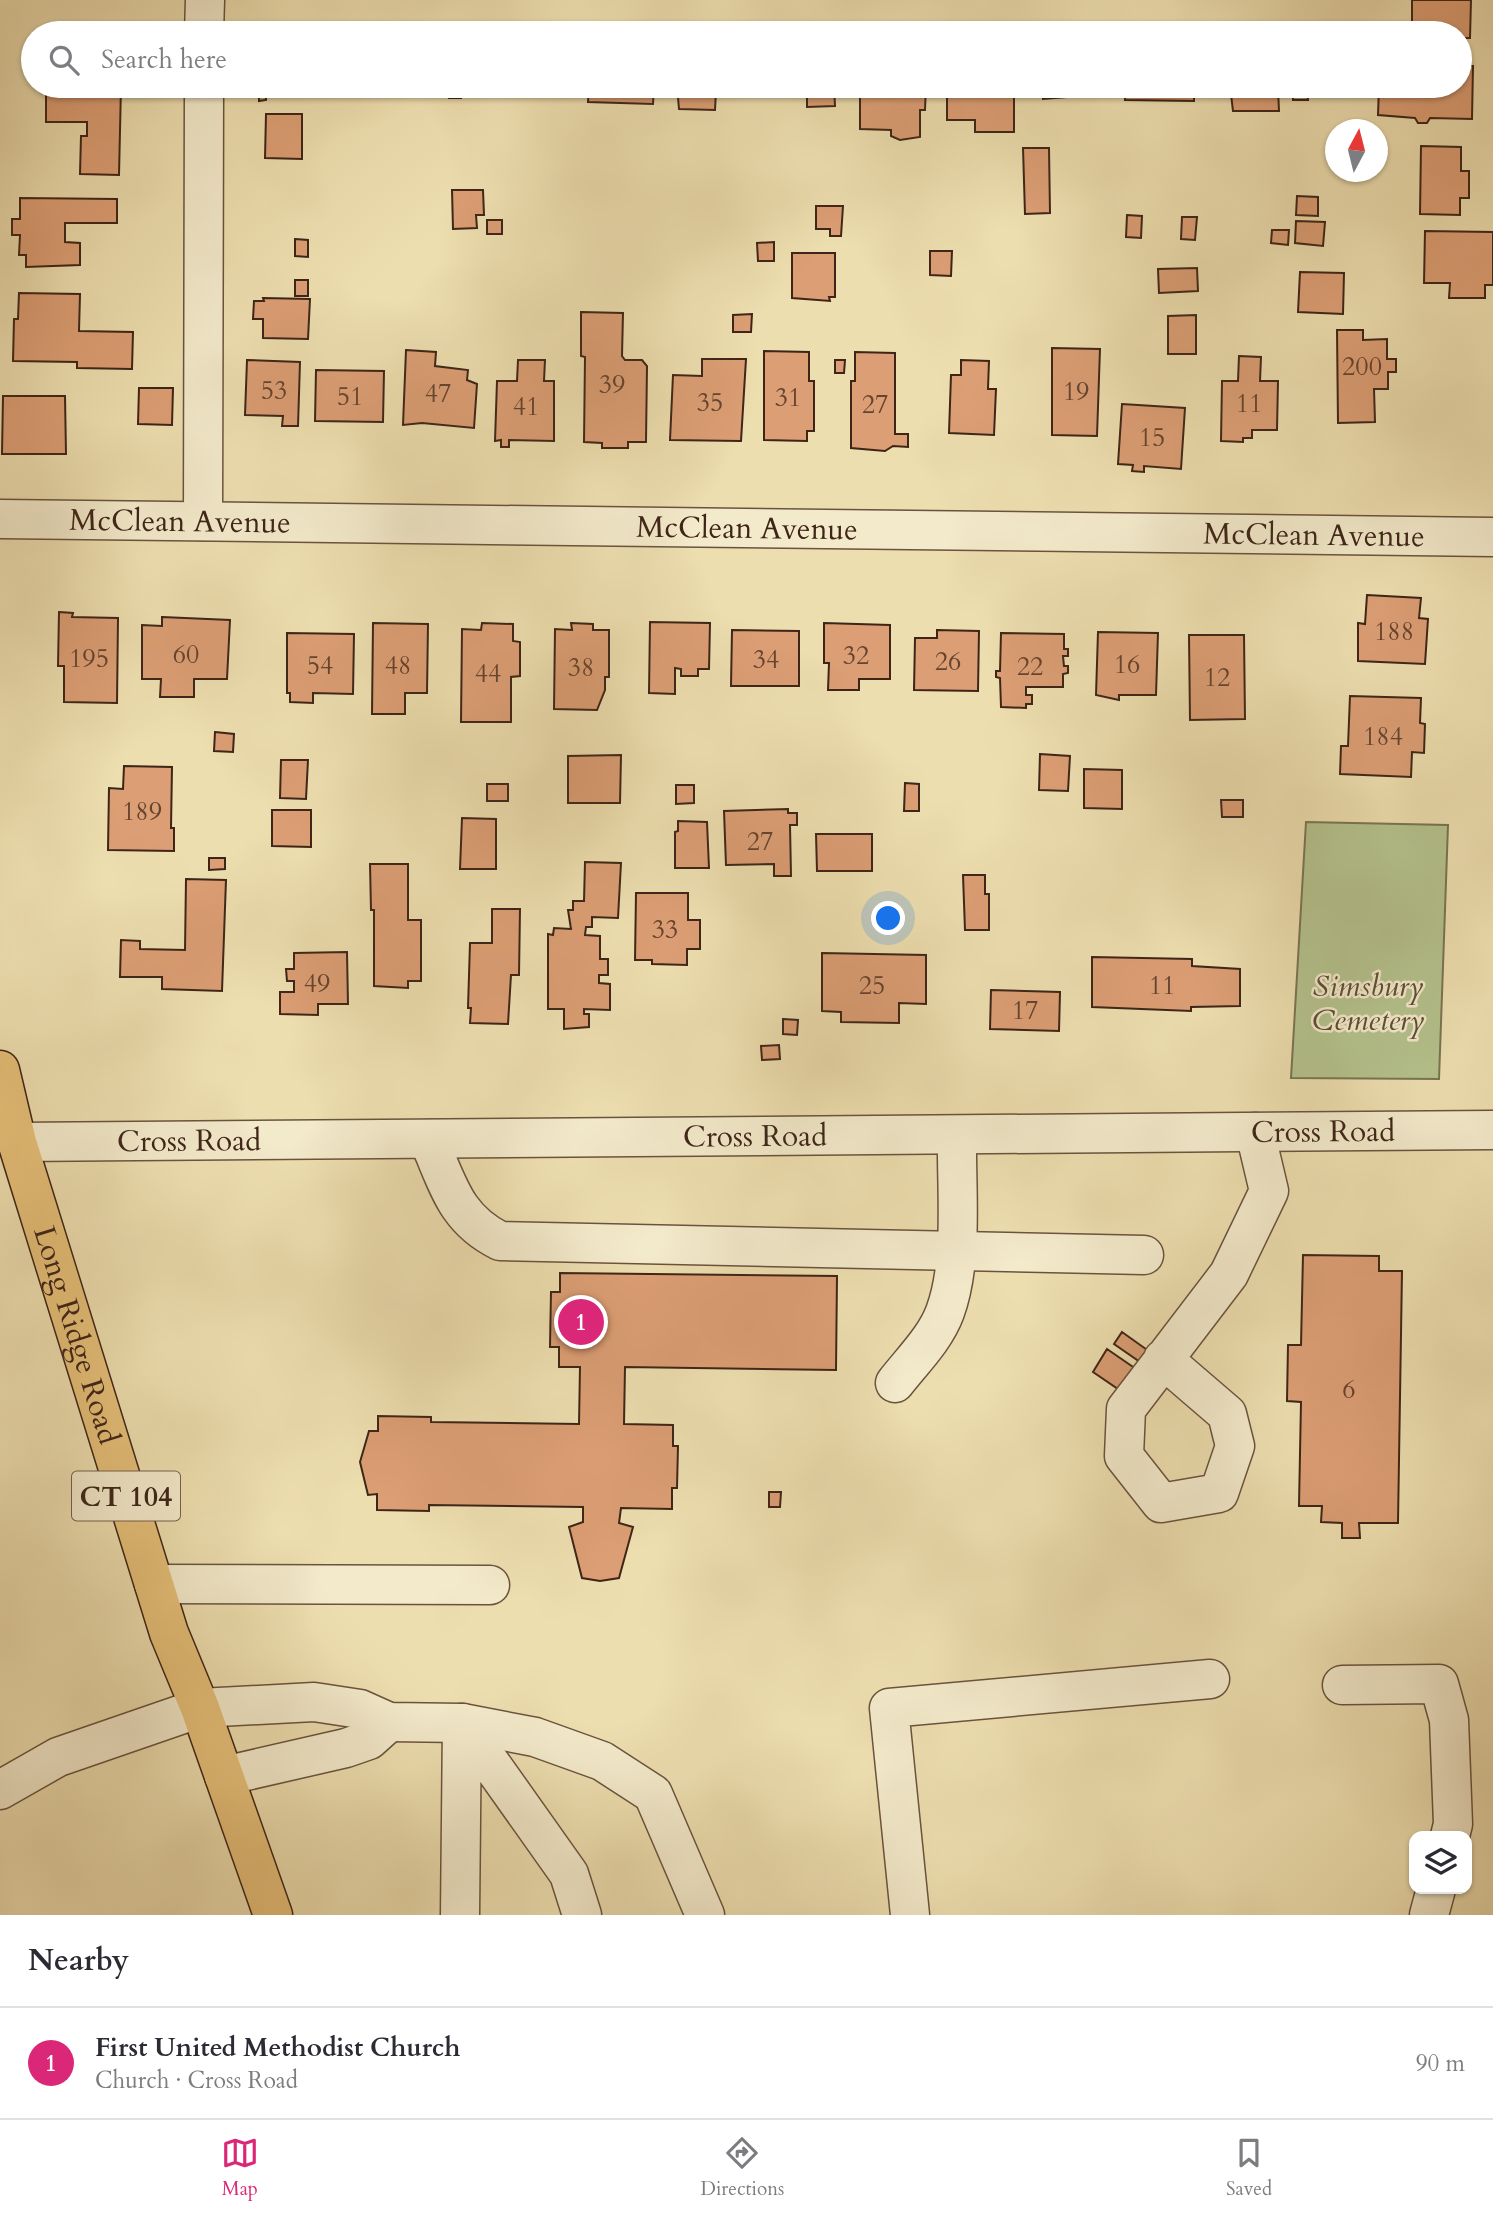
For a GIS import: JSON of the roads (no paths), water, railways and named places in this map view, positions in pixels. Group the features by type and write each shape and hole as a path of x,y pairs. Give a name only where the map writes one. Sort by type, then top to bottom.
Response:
{"main road":[{"name":"Long Ridge Road","path":"0,1070 17,1142 169,1633 200,1708 273,1915"}],"street":[{"path":"204,21 205,0"},
{"path":"203,522 204,98"},
{"name":"McClean Avenue","path":"0,519 1493,537"},
{"name":"Cross Road","path":"17,1142 1493,1130"},
{"path":"1163,1359 1230,1274 1269,1191 1255,1132"},
{"path":"895,1383 929,1340 945,1312 956,1252 957,1135"},
{"path":"428,1139 460,1211 477,1230 500,1241 1144,1255"},
{"path":"154,1584 491,1585"},
{"path":"910,1915 889,1708 1210,1679"},
{"path":"1342,1685 1439,1684 1449,1720 1451,1831"},
{"path":"0,1790 58,1757 200,1708 314,1702 360,1709 389,1722 462,1723 535,1737 602,1761 653,1794 705,1915"},
{"path":"224,1776 346,1748 369,1740 389,1722"},
{"path":"460,1915 462,1723"},
{"path":"462,1723 569,1874 582,1915"},
{"path":"1429,1915 1435,1894"}],"place":[{"name":"First United Methodist Church","path":"581,1322"}],"park label":[{"name":"Simsbury Cemetery","path":"1368,1003"}]}
